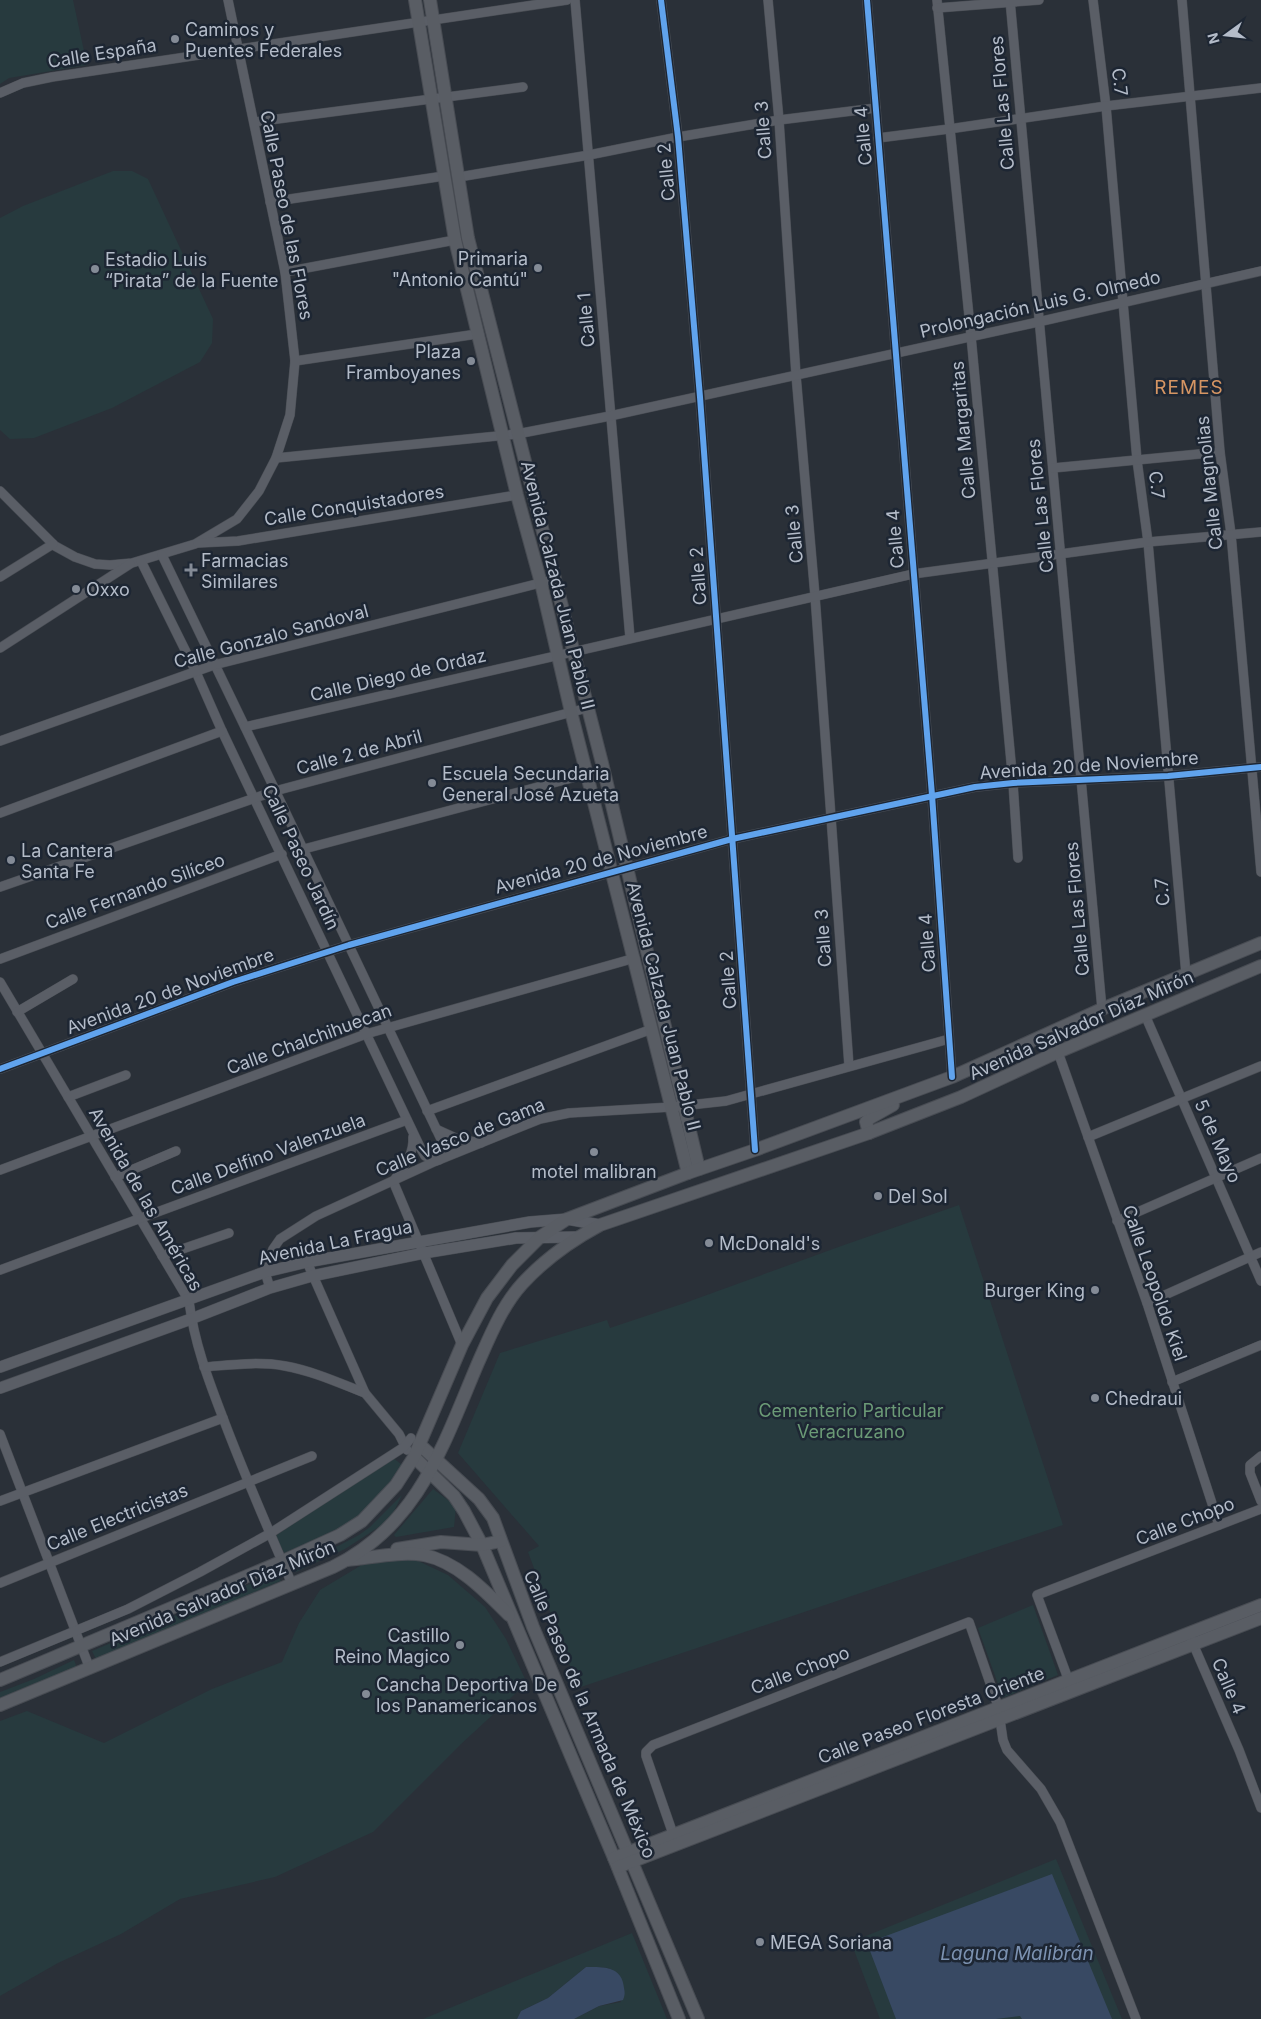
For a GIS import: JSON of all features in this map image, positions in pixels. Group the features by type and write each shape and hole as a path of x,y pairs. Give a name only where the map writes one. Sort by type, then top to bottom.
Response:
{"main road":[{"name":"Avenida Calzada Juan Pablo II","path":"415,0 455,240 477,334 652,1029 679,1106"},
{"name":"Avenida Calzada Juan Pablo II","path":"430,0 468,238 517,434 556,579 627,867 694,1171"},
{"name":"Avenida Salvador Díaz Mirón","path":"0,1680 282,1561 340,1535 362,1520 396,1485 414,1457 415,1441 462,1344 487,1298 512,1265 540,1237 568,1219 952,1077 1102,1009 1261,943"},
{"name":"Avenida Salvador Díaz Mirón","path":"0,1705 347,1560 384,1532 406,1510 437,1459 495,1324 522,1285 577,1238 600,1225 869,1133 961,1097 1058,1052 1261,966"},
{"path":"869,1133 866,1122 892,1106 896,1098"},
{"name":"Calle Paseo de la Armada de México","path":"415,1441 479,1499 493,1518 533,1627 698,2019"},
{"name":"Calle Paseo de la Armada de México","path":"414,1457 454,1496 464,1510 482,1545 616,1862 679,2019"},
{"path":"372,1558 385,1551 441,1542 482,1545 501,1541"},
{"path":"347,1560 406,1554 424,1555 439,1560 479,1585 513,1619"},
{"name":"Calle Paseo Floresta Oriente","path":"630,1856 673,1834 1071,1686 1191,1639 1261,1605"},
{"name":"Calle Paseo Floresta Oriente","path":"1191,1639 1261,1618"},
{"name":"Calle Paseo Floresta Oriente","path":"616,1862 999,1712"},
{"path":"641,1925 656,1918"},
{"path":"663,1980 678,1973"}],"street":[{"name":"Calle Paseo de las Flores","path":"137,562 195,544 237,519 259,491 276,458 290,415 295,361 284,272 228,0"},
{"name":"Calle España","path":"0,93 23,83 52,77 567,0"},
{"name":"Calle 1","path":"575,0 630,638"},
{"name":"Calle 2","path":"661,0 678,137 700,397 755,1150"},
{"name":"Calle 3","path":"768,0 780,120 796,374 815,596 849,1066"},
{"name":"Calle 4","path":"867,0 932,795 952,1077"},
{"path":"937,4 1039,0"},
{"name":"C.7","path":"1093,0 1106,106 1137,460 1148,542 1186,974"},
{"name":"Calle Magnolias","path":"1182,0 1220,452 1257,768 1261,872"},
{"name":"Calle Las Flores","path":"1010,1 1038,322 1062,553 1102,1009"},
{"name":"Calle Margaritas","path":"937,4 971,336 1013,782 1018,858"},
{"path":"254,122 445,99 523,87"},
{"path":"878,138 949,130 1106,106 1261,88"},
{"path":"458,177 780,120 876,108"},
{"path":"270,202 444,176"},
{"path":"284,272 455,240"},
{"name":"Prolongación Luis G. Olmedo","path":"276,458 517,434 700,397 1261,271"},
{"path":"295,361 477,334"},
{"path":"1053,468 1220,452"},
{"path":"1,493 53,544 75,557 95,564 110,565 137,562"},
{"name":"Calle Conquistadores","path":"195,544 238,541 517,495"},
{"name":"Calle Diego de Ordaz","path":"245,727 913,574 1148,542 1261,532"},
{"path":"0,576 53,544"},
{"name":"Calle Paseo Jardín","path":"137,562 196,672 222,731 412,1131 425,1156 437,1160 444,1148 436,1129 162,555"},
{"path":"0,648 137,562"},
{"name":"Calle Gonzalo Sandoval","path":"0,741 214,665 556,579"},
{"name":"Calle 2 de Abril","path":"0,887 275,791 587,708"},
{"path":"0,813 222,731"},
{"name":"Avenida 20 de Noviembre","path":"0,1069 233,982 349,945 732,839 932,795 1013,782 1082,781 1257,768"},
{"path":"304,849 587,774"},
{"name":"Calle Fernando Silíceo","path":"0,959 282,854"},
{"name":"Calle Chalchihuecan","path":"0,1170 366,1034 635,958"},
{"path":"17,1012 73,979"},
{"name":"Avenida de las Américas","path":"0,982 189,1300 195,1341 204,1367 247,1482 292,1584"},
{"name":"5 de Mayo","path":"1145,1015 1261,1281"},
{"path":"427,1111 652,1029"},
{"name":"Calle Leopoldo Kiel","path":"1049,1033 1058,1052 1147,1303 1219,1525"},
{"name":"Calle Vasco de Gama","path":"265,1272 273,1249 280,1239 316,1216 437,1160 484,1143 540,1119 569,1113 726,1101 949,1039"},
{"path":"1088,1138 1261,1066"},
{"path":"68,1097 126,1075"},
{"name":"Calle Delfino Valenzuela","path":"0,1270 407,1120"},
{"path":"436,1129 458,1139 484,1143"},
{"path":"412,1131 413,1147 408,1161 393,1181 462,1344"},
{"path":"115,1177 176,1151"},
{"path":"1117,1221 1261,1158"},
{"name":"Avenida La Fragua","path":"0,1367 265,1272 307,1262 530,1222 568,1219 600,1225"},
{"path":"162,1256 229,1233"},
{"name":"Avenida La Fragua","path":"0,1388 191,1319 270,1288 312,1276 424,1253 516,1238 577,1238"},
{"path":"1147,1303 1261,1252"},
{"path":"307,1262 365,1393 398,1434 404,1447 414,1457"},
{"path":"265,1272 270,1288"},
{"path":"1172,1382 1261,1345"},
{"path":"204,1367 250,1363 283,1366 308,1371 365,1393"},
{"path":"0,1500 223,1418"},
{"path":"0,1434 90,1669"},
{"path":"398,1434 415,1441"},
{"name":"Avenida Salvador Díaz Mirón","path":"0,1662 136,1605 269,1534 415,1441"},
{"name":"Calle Electricistas","path":"0,1583 312,1456"},
{"path":"1261,1456 1250,1465 1250,1473 1261,1501"},
{"name":"Calle Chopo","path":"1071,1686 1037,1595 1261,1508"},
{"name":"Calle Chopo","path":"673,1834 647,1761 646,1752 653,1745 969,1622 999,1712"},
{"name":"Calle 4","path":"1191,1639 1239,1750 1261,1808"},
{"path":"999,1712 1003,1740 1008,1750 1041,1789 1060,1822 1136,2019"}],"green space":[{"path":"0,0 73,0 87,65 9,78 0,84"},
{"name":"Estadio Luis “Pirata” de la Fuente","path":"113,171 132,171 148,179 213,319 212,343 200,362 112,408 34,438 10,439 0,430 0,218 23,206"},
{"name":"Cementerio Particular Veracruzano","path":"959,1205 1063,1525 578,1688 528,1552 539,1546 458,1453 500,1353 607,1320 610,1328"},
{"path":"392,1457 402,1465 377,1502 335,1534 302,1549 284,1553 275,1536"},
{"path":"433,1489 456,1506 454,1527 396,1537 394,1535"},
{"path":"402,1495 393,1513 385,1523 345,1549 296,1572 294,1565 359,1535 370,1527"},
{"path":"370,1560 416,1560 448,1575 485,1607 506,1639 527,1683 460,1745 373,1832 275,1877 180,1899 121,1934 58,1963 0,1996 0,1721 27,1711 104,1743 212,1689 282,1662 299,1623 320,1590"},
{"path":"276,1573 281,1581 96,1659 92,1651"},
{"path":"1033,1605 1058,1675 1003,1698 978,1628"},
{"path":"74,1660 77,1668 0,1699 0,1692 34,1679"},
{"name":"Laguna Malibrán","path":"1056,1859 1122,2019 880,2019 851,1942"},
{"path":"632,1933 667,2019 574,2019 599,2006 621,2002 609,1968 586,1967 548,1998 521,2011 517,2019 423,2019"}],"water":[{"name":"Laguna Malibrán","path":"1052,1874 1112,2019 1022,2019 1020,2016 996,2019 896,2019 867,1943"},
{"path":"586,1967 611,1969 620,1975 625,1993 623,2000 599,2006 574,2019 517,2019 521,2011 548,1998"}],"cycle path":[{"path":"661,0 678,137 700,397 755,1150"},
{"path":"867,0 932,795 952,1077"},
{"path":"0,1069 233,982 349,945 732,839 975,787 1013,783 1168,776 1261,767"}],"place":[{"name":"Caminos y Puentes Federales","path":"175,39"},
{"name":"Primaria \"Antonio Cantú\"","path":"538,268"},
{"name":"Estadio Luis “Pirata” de la Fuente","path":"95,269"},
{"name":"Plaza Framboyanes","path":"471,361"},
{"name":"Farmacias Similares","path":"191,570"},
{"name":"Oxxo","path":"76,589"},
{"name":"Escuela Secundaria General José Azueta","path":"432,783"},
{"name":"La Cantera Santa Fe","path":"11,860"},
{"name":"motel malibran","path":"594,1152"},
{"name":"Del Sol","path":"878,1196"},
{"name":"McDonald's","path":"709,1243"},
{"name":"Burger King","path":"1095,1290"},
{"name":"Chedraui","path":"1095,1398"},
{"name":"Castillo Reino Magico","path":"460,1645"},
{"name":"Cancha Deportiva De los Panamericanos","path":"366,1694"},
{"name":"MEGA Soriana","path":"760,1942"}],"district":[{"name":"REMES","path":"1189,387"}]}
